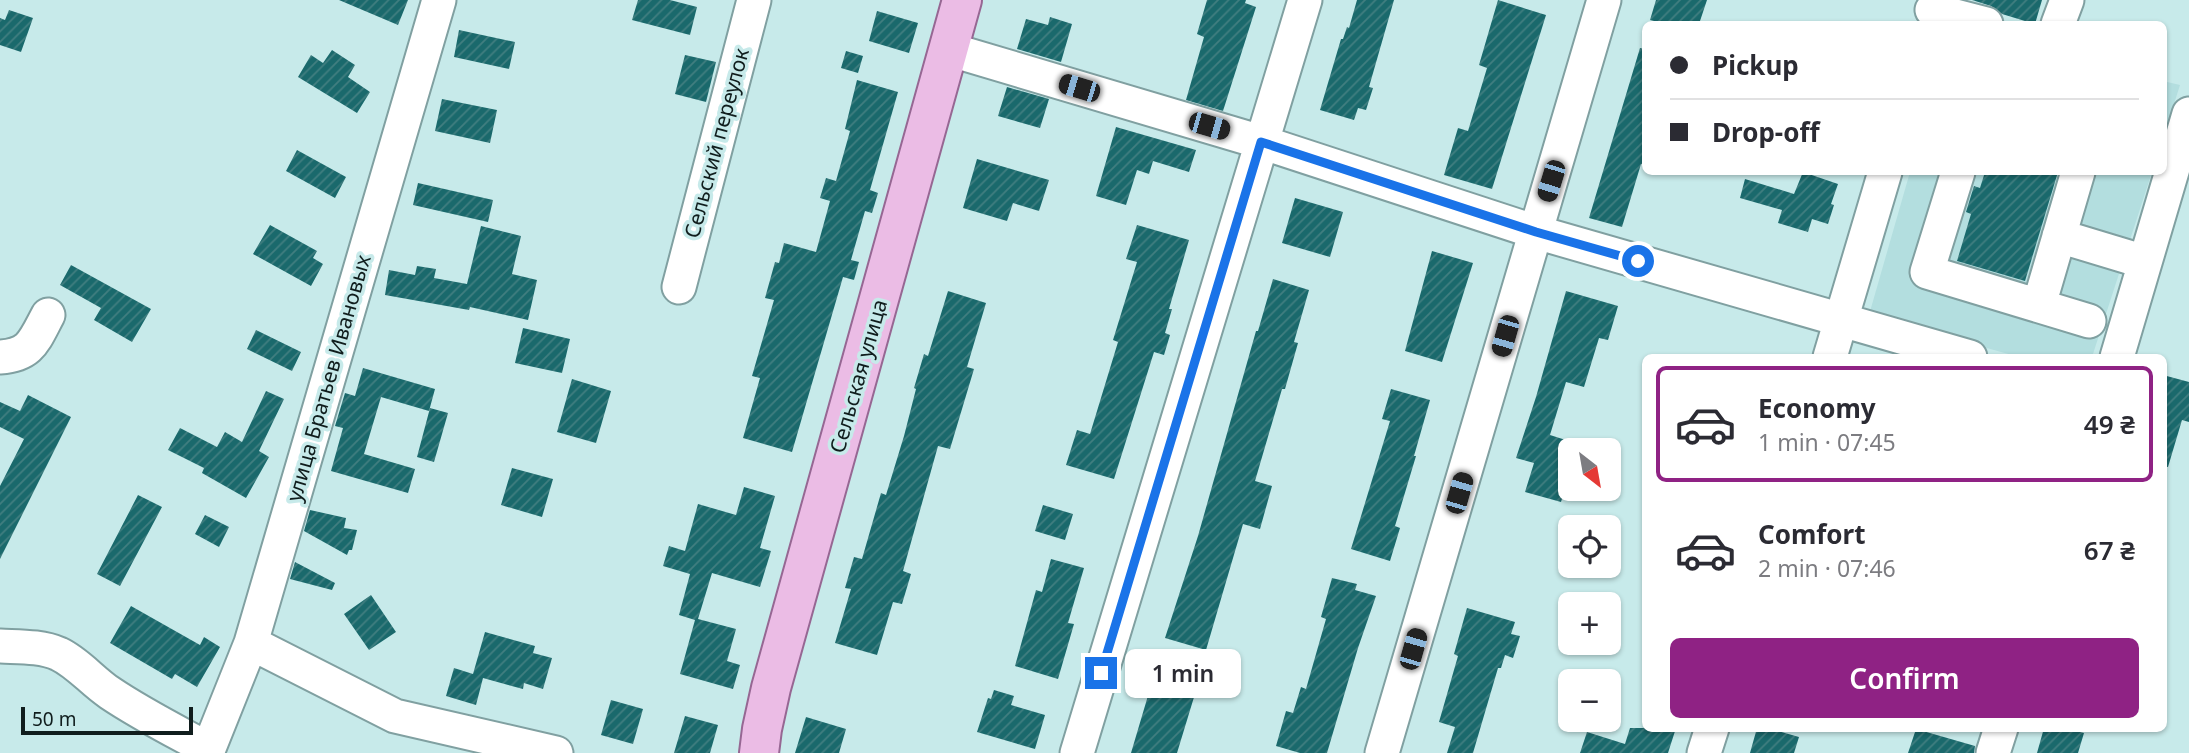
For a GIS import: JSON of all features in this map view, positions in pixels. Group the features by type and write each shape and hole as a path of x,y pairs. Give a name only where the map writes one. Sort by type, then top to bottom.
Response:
{"main road":[{"name":"Сельская улица","path":"760,753 771,688 962,0"}],"street":[{"name":"улица Братьев Ивановых","path":"208,751 251,643 439,0"},
{"name":"Сельский переулок","path":"679,287 754,0"},
{"path":"1077,753 1305,0"},
{"path":"1382,753 1605,0"},
{"path":"2059,21 2067,0"},
{"path":"1931,11 1973,21"},
{"path":"948,49 1261,142 1536,232 1959,354"},
{"path":"2118,354 2189,114"},
{"path":"1831,354 1884,175"},
{"path":"1957,175 1927,272 2089,321"},
{"path":"2039,305 2077,175"},
{"path":"2060,236 2145,262"},
{"path":"0,357 24,352 32,344 48,316"},
{"path":"251,643 395,716 556,753"},
{"path":"0,646 39,648 57,653 73,662 96,683 131,707 208,751"},
{"path":"1704,753 1711,732"},
{"path":"1993,753 2000,732"}],"shaded area":[{"path":"2167,82 2180,85 2167,126"},
{"path":"1909,175 2151,175 2093,354 2008,354 1869,315"}],"building":[{"path":"339,0 408,0 398,25"},
{"path":"638,0 670,0 697,7 690,35 632,20"},
{"path":"1207,0 1246,0 1245,3 1256,7 1223,111 1186,100 1204,37 1197,34"},
{"path":"1357,0 1394,0 1369,87 1373,88 1366,110 1358,108 1354,120 1320,110 1341,39 1347,27 1349,28"},
{"path":"1498,0 1546,15 1492,189 1444,175 1458,128 1468,131 1487,68 1479,65"},
{"path":"1656,0 1707,0 1700,21 1650,20"},
{"path":"1972,0 2042,0 2036,21 2025,21 2002,14 1991,6"},
{"path":"9,10 33,18 21,52 0,45 0,18 5,20"},
{"path":"877,11 918,23 909,53 869,41"},
{"path":"1050,17 1072,24 1061,62 1017,49 1026,19 1048,25"},
{"path":"459,30 515,42 509,69 454,57"},
{"path":"1642,48 1642,164 1622,227 1589,218"},
{"path":"332,50 355,65 348,77 370,92 357,113 298,77 311,55 323,63"},
{"path":"846,51 863,56 858,73 841,68"},
{"path":"685,55 716,62 706,102 675,94"},
{"path":"857,80 898,92 870,190 878,193 872,213 865,211 851,260 859,262 854,280 843,277 792,452 743,438 760,378 752,376 774,300 765,298 775,262 779,263 784,243 816,252 830,201 820,198 826,178 836,181 850,131 845,129"},
{"path":"1007,87 1049,99 1040,128 998,116"},
{"path":"442,99 497,110 490,143 435,131"},
{"path":"1116,127 1196,150 1189,172 1153,161 1149,174 1137,170 1126,205 1096,196"},
{"path":"297,150 346,177 335,198 286,171"},
{"path":"977,159 1049,180 1039,211 1013,203 1007,221 963,208"},
{"path":"1802,175 1812,175 1838,184 1828,224 1812,219 1808,232 1778,223 1782,210 1740,198 1745,179 1794,194"},
{"path":"1984,175 2057,175 2025,281 1957,261 1971,214 1966,212 1974,186 1980,188"},
{"path":"418,183 493,200 488,222 413,205"},
{"path":"1295,198 1343,212 1330,257 1282,243"},
{"path":"270,225 317,251 313,258 323,264 311,286 253,254"},
{"path":"1137,225 1189,240 1169,309 1172,309 1165,333 1170,335 1164,355 1154,352 1114,479 1066,465 1077,430 1090,434 1118,342 1113,340 1137,262 1126,259"},
{"path":"481,226 521,236 512,274 537,280 528,320 470,307 469,310 385,295 389,270 415,275 417,266 436,269 434,278 467,284"},
{"path":"1432,251 1473,263 1442,362 1405,351"},
{"path":"71,265 151,309 132,342 94,320 101,308 60,285"},
{"path":"1273,279 1309,290 1294,342 1298,343 1285,389 1282,389 1255,481 1272,486 1260,529 1243,524 1206,650 1165,638 1198,536"},
{"path":"948,291 986,303 967,367 974,369 950,449 938,446 903,571 911,574 902,604 893,602 877,655 835,643 851,589 845,588 854,557 862,559 881,493 886,495 924,354 928,356"},
{"path":"1566,291 1618,306 1608,340 1599,338 1584,387 1566,382 1550,435 1559,438 1558,501 1561,502 1525,492 1534,463 1516,458"},
{"path":"523,328 570,339 562,373 515,363"},
{"path":"256,330 301,352 292,371 247,349"},
{"path":"363,368 435,389 429,411 381,397 364,454 415,469 408,493 331,471 343,428 335,426 345,393 355,396"},
{"path":"2167,376 2189,382 2189,422 2182,420 2168,467"},
{"path":"572,379 611,391 596,443 557,432"},
{"path":"1391,389 1430,400 1395,526 1400,528 1390,561 1351,549 1390,421 1382,419"},
{"path":"266,391 284,399 259,451 269,457 246,498 202,473 204,468 168,450 180,428 217,447 225,432 242,442"},
{"path":"28,395 71,417 0,559 0,486 24,439 0,427 0,402 20,411"},
{"path":"430,408 448,413 434,462 417,457"},
{"path":"512,468 553,479 542,517 501,505"},
{"path":"744,487 775,496 760,548 771,551 760,587 712,573 698,619 736,629 727,661 740,665 733,689 680,674 695,620 679,615 690,574 663,566 669,546 685,551 698,504 736,515"},
{"path":"138,495 162,507 120,586 97,574"},
{"path":"1043,505 1073,514 1065,540 1035,531"},
{"path":"310,510 346,518 344,528 357,530 352,550 349,550 347,555 304,531"},
{"path":"205,515 229,527 219,547 195,534"},
{"path":"1051,559 1084,568 1068,623 1074,624 1058,679 1015,666 1036,590 1042,592"},
{"path":"295,562 335,583 332,590 290,579"},
{"path":"1332,578 1357,584 1355,590 1376,596 1327,753 1300,753 1276,746 1286,711 1293,713 1301,687 1306,689 1326,619 1321,617"},
{"path":"371,595 396,632 369,650 344,614"},
{"path":"131,606 200,645 204,637 220,647 197,687 175,674 172,679 110,643"},
{"path":"1467,608 1515,622 1511,634 1520,636 1513,658 1505,655 1501,668 1498,668 1473,753 1447,753 1455,727 1439,722 1458,656 1454,654"},
{"path":"485,632 535,646 533,653 552,658 543,689 524,683 523,689 483,678 476,705 446,696 454,668 473,674"},
{"path":"1155,672 1198,684 1177,753 1131,753"},
{"path":"994,690 1014,696 1011,705 1045,715 1035,749 977,732 988,698 991,699"},
{"path":"611,700 643,709 633,744 601,735"},
{"path":"685,716 718,725 710,753 674,753"},
{"path":"806,717 846,729 839,753 795,753"},
{"path":"1630,728 1642,728 1642,732 1675,732 1668,753 1580,753 1587,732 1625,744"},
{"path":"1756,732 1782,732 1799,737 1794,753 1750,753"},
{"path":"1915,732 1926,732 1975,746 1974,753 1908,753"},
{"path":"2043,732 2084,733 2078,753 2037,753"}],"route":[{"path":"1101,673 1261,142 1536,232 1638,261"}]}
